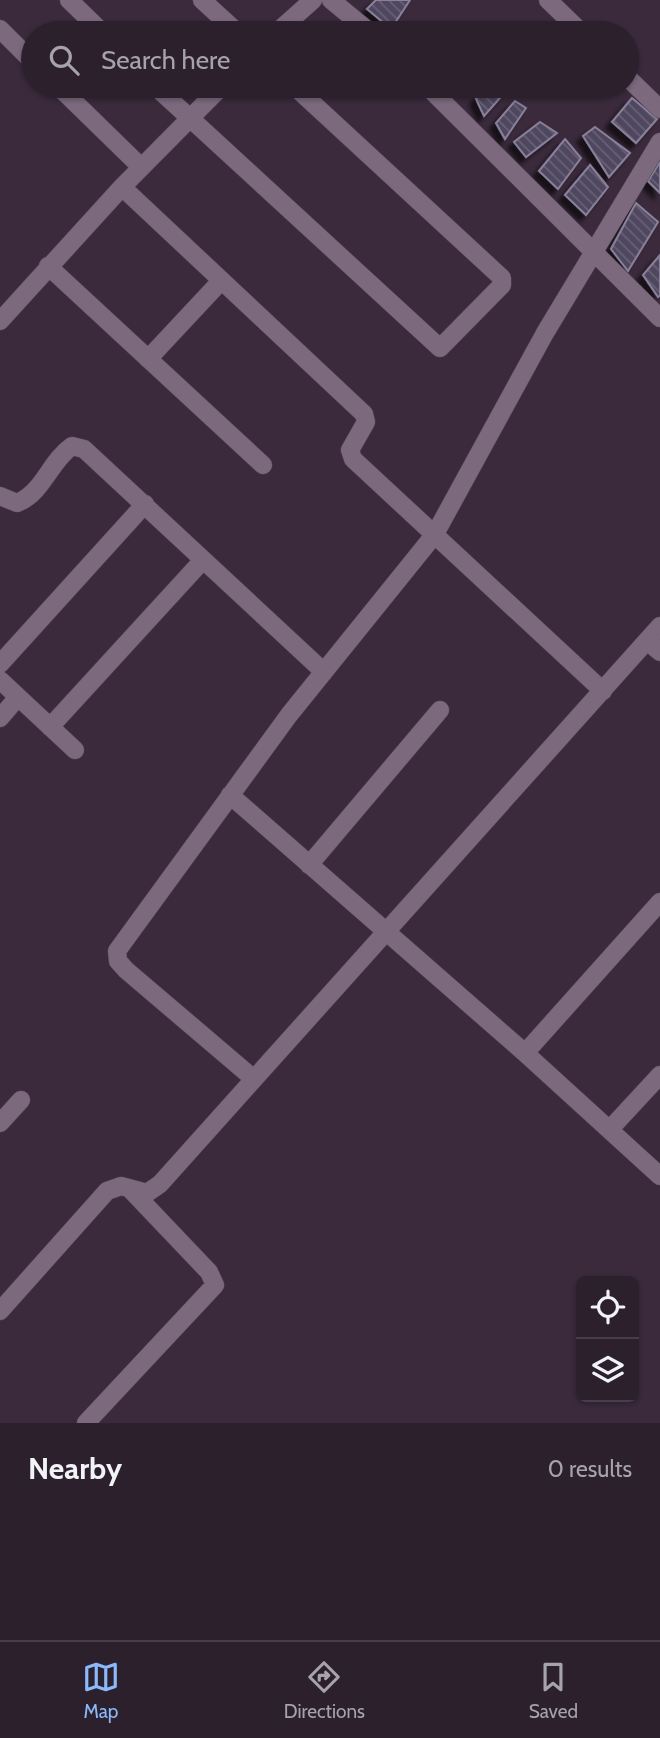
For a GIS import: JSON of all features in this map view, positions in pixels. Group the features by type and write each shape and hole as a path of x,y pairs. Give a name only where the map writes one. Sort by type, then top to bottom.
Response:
{"street":[{"path":"69,0 91,21"},
{"path":"202,0 225,21"},
{"path":"289,21 313,0"},
{"path":"331,0 356,21"},
{"path":"548,0 570,21"},
{"path":"0,29 21,50"},
{"path":"639,89 660,109"},
{"path":"70,98 141,167"},
{"path":"167,98 440,348 502,285 502,278 307,98"},
{"path":"0,321 122,187 210,98"},
{"path":"439,98 660,318"},
{"path":"254,1079 126,970 118,961 117,951 230,795 435,534 592,251 660,142"},
{"path":"122,187 220,282 364,414 366,422 350,455 603,691"},
{"path":"48,266 263,465"},
{"path":"148,359 220,282"},
{"path":"0,496 17,503 28,499 62,453 72,446 84,449 324,672"},
{"path":"0,664 145,504"},
{"path":"50,727 204,559"},
{"path":"0,1311 107,1191 121,1186 147,1194 155,1189 603,691 653,647 660,626"},
{"path":"0,680 75,750"},
{"path":"0,718 19,698"},
{"path":"309,865 440,710"},
{"path":"230,795 525,1053 660,1176"},
{"path":"525,1053 660,902"},
{"path":"610,1129 660,1075"},
{"path":"0,1123 20,1100"},
{"path":"86,1423 215,1285 209,1272 129,1188"}],"building":[{"path":"376,0 410,0 396,21 381,21 367,9"},
{"path":"477,98 500,98 484,116"},
{"path":"632,98 657,119 636,143 612,122"},
{"path":"515,101 526,108 505,139 496,123"},
{"path":"540,122 557,133 526,157 514,142"},
{"path":"595,127 630,153 609,177 583,136"},
{"path":"565,139 581,158 558,189 539,171"},
{"path":"660,162 660,193 648,181"},
{"path":"590,165 608,187 586,215 565,195"},
{"path":"636,203 658,222 628,271 611,249"},
{"path":"660,255 660,296 658,297 643,275"}]}
